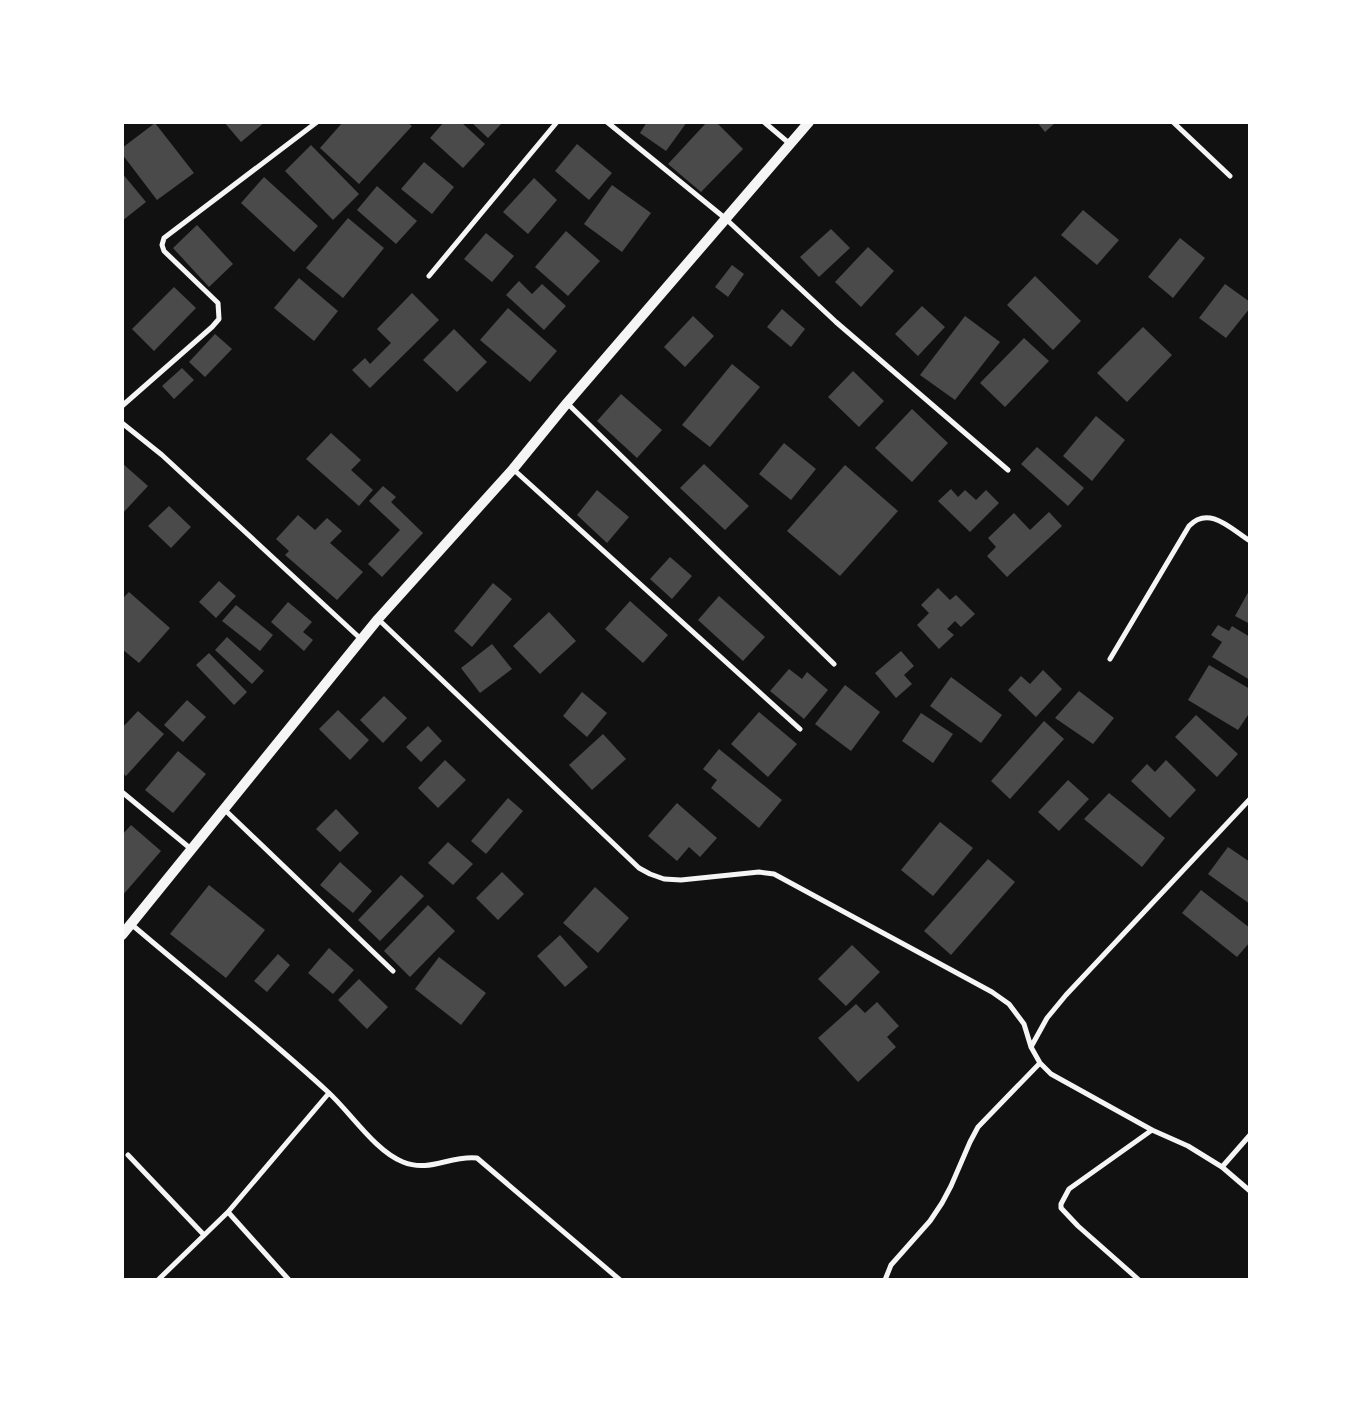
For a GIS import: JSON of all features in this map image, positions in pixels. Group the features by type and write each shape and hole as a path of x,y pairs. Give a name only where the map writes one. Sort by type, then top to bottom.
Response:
{"main road":[{"path":"122,935 378,619 513,469 567,403 809,122"}],"street":[{"path":"122,406 212,327 218,319 218,304 164,252 162,245 164,238 317,122"},
{"path":"430,276 557,122"},
{"path":"607,122 726,219 836,322 1008,470"},
{"path":"764,122 791,144"},
{"path":"1173,122 1230,176"},
{"path":"567,403 834,664"},
{"path":"122,423 162,455 362,640"},
{"path":"513,469 800,729"},
{"path":"1110,659 1196,519 1208,516 1220,521 1250,541"},
{"path":"378,619 639,868 664,879 681,880 759,872 774,874 992,992 1009,1004 1024,1024 1031,1048 1040,1063 1050,1074 1152,1130 1188,1146 1222,1167 1250,1191"},
{"path":"122,792 192,850"},
{"path":"1031,1048 1047,1018 1066,994 1250,800"},
{"path":"225,810 393,971"},
{"path":"131,924 330,1093 381,1148 392,1157 424,1167 459,1158 477,1158 620,1280"},
{"path":"886,1280 891,1265 930,1221 942,1203 978,1127 1040,1063"},
{"path":"158,1280 228,1212 330,1093"},
{"path":"1138,1280 1078,1226 1061,1208 1061,1204 1069,1189 1152,1130"},
{"path":"1222,1167 1250,1136"},
{"path":"128,1155 204,1235"},
{"path":"228,1212 289,1280"}],"building":[{"path":"224,122 265,122 241,142"},
{"path":"343,122 407,122 412,126 359,184 320,148"},
{"path":"444,122 461,122 485,144 463,168 430,138"},
{"path":"471,122 503,122 488,138"},
{"path":"647,122 687,122 666,151 640,133"},
{"path":"707,122 716,122 743,149 701,192 668,164"},
{"path":"1037,122 1056,122 1045,132"},
{"path":"155,123 194,173 157,200 122,154 122,148"},
{"path":"577,144 612,173 589,200 555,171"},
{"path":"311,145 359,194 333,220 285,171"},
{"path":"424,162 454,187 432,214 401,189"},
{"path":"122,173 146,202 122,221"},
{"path":"264,177 318,226 294,252 241,203"},
{"path":"534,178 557,200 528,234 503,212"},
{"path":"612,185 651,213 622,252 584,224"},
{"path":"377,186 417,221 396,244 357,210"},
{"path":"1083,210 1119,240 1097,265 1061,235"},
{"path":"348,218 384,248 343,298 306,268"},
{"path":"197,225 233,264 209,287 173,248"},
{"path":"831,229 850,248 819,277 800,257"},
{"path":"566,231 600,261 568,296 535,267"},
{"path":"486,233 514,256 492,282 464,259"},
{"path":"1180,238 1205,258 1173,298 1148,277"},
{"path":"868,247 894,271 861,307 835,282"},
{"path":"732,265 744,274 728,297 715,287"},
{"path":"1035,276 1081,321 1053,350 1007,305"},
{"path":"299,278 338,311 314,341 274,308"},
{"path":"519,281 532,294 542,284 566,306 544,330 506,295"},
{"path":"1225,284 1250,302 1250,308 1226,338 1199,318"},
{"path":"174,287 196,308 154,351 132,329"},
{"path":"412,293 439,320 370,388 352,370 365,358 370,364 391,343 377,329"},
{"path":"922,306 945,327 918,356 895,334"},
{"path":"508,308 557,351 530,382 480,340"},
{"path":"782,309 805,329 791,347 767,327"},
{"path":"693,316 714,336 685,367 664,347"},
{"path":"965,316 1000,342 955,400 920,375"},
{"path":"1143,327 1172,355 1127,402 1097,373"},
{"path":"454,329 487,362 457,392 423,360"},
{"path":"215,334 232,349 205,377 189,362"},
{"path":"1024,338 1049,361 1005,407 980,383"},
{"path":"732,364 760,387 710,447 682,425"},
{"path":"182,368 194,380 174,399 162,386"},
{"path":"853,371 884,401 859,427 828,397"},
{"path":"621,394 662,430 637,458 597,421"},
{"path":"912,409 948,443 912,482 875,448"},
{"path":"1096,416 1125,440 1092,481 1063,456"},
{"path":"331,433 361,460 351,470 373,490 359,506 306,459"},
{"path":"784,443 816,469 791,500 759,474"},
{"path":"1037,447 1084,488 1068,506 1021,464"},
{"path":"122,463 148,486 122,514"},
{"path":"704,464 749,506 725,530 680,488"},
{"path":"845,465 898,511 840,576 787,531"},
{"path":"383,486 396,497 391,502 423,533 382,577 368,564 400,530 369,501"},
{"path":"951,489 958,497 965,490 976,500 986,490 999,503 970,532 938,501"},
{"path":"597,490 629,517 607,543 577,515"},
{"path":"169,506 191,527 171,548 148,526"},
{"path":"1049,512 1062,526 1007,577 987,556 996,547 988,538 1014,513 1030,530"},
{"path":"298,515 315,530 327,518 342,531 330,543 363,572 337,600 285,555 289,551 276,539"},
{"path":"670,557 692,576 672,599 650,579"},
{"path":"219,581 236,596 216,618 199,602"},
{"path":"493,583 512,599 472,647 454,631"},
{"path":"938,588 950,600 956,595 975,614 961,627 955,621 947,629 954,635 939,649 917,625 929,613 921,605"},
{"path":"1250,589 1250,624 1235,616"},
{"path":"129,592 170,628 139,663 122,649 122,599"},
{"path":"719,596 765,637 743,661 698,620"},
{"path":"630,601 668,635 643,663 605,629"},
{"path":"288,602 312,622 303,632 313,640 304,651 271,622"},
{"path":"236,605 273,635 260,651 222,621"},
{"path":"549,612 576,641 540,674 513,646"},
{"path":"1218,625 1229,631 1232,626 1250,637 1250,680 1212,657 1222,642 1211,635"},
{"path":"227,637 264,671 252,684 215,650"},
{"path":"492,644 512,669 480,693 461,668"},
{"path":"901,651 914,666 904,675 912,684 896,698 875,673"},
{"path":"209,653 247,692 234,705 196,665"},
{"path":"1209,665 1250,689 1250,712 1238,730 1188,700"},
{"path":"789,669 802,679 807,672 828,690 804,719 770,691"},
{"path":"1043,670 1062,689 1036,717 1008,690 1021,676 1030,684"},
{"path":"951,677 1002,715 981,743 930,706"},
{"path":"845,685 880,712 851,751 815,724"},
{"path":"1079,691 1114,718 1093,744 1055,718"},
{"path":"582,692 607,713 587,737 563,716"},
{"path":"384,696 407,718 383,743 360,720"},
{"path":"187,700 206,717 183,742 164,725"},
{"path":"338,710 369,740 350,760 319,729"},
{"path":"138,711 164,734 126,776 122,773 122,728"},
{"path":"759,712 797,744 768,777 731,744"},
{"path":"921,713 953,734 933,763 902,741"},
{"path":"1196,715 1238,754 1217,777 1175,737"},
{"path":"1044,721 1064,739 1010,799 991,781"},
{"path":"428,726 442,741 421,762 406,747"},
{"path":"603,734 626,759 592,790 569,765"},
{"path":"719,749 782,800 759,828 711,788 717,780 703,769"},
{"path":"178,751 206,774 173,813 145,790"},
{"path":"445,760 466,780 438,808 418,788"},
{"path":"1166,760 1196,790 1170,818 1131,781 1147,764 1155,772"},
{"path":"1068,780 1089,799 1059,831 1038,812"},
{"path":"1109,793 1165,838 1142,867 1084,819"},
{"path":"508,798 523,811 486,854 471,841"},
{"path":"677,803 717,838 700,857 689,847 677,861 648,836"},
{"path":"336,809 359,833 340,852 316,829"},
{"path":"940,822 973,848 933,896 901,870"},
{"path":"131,825 161,851 122,896 122,835"},
{"path":"448,842 473,864 453,885 428,863"},
{"path":"1228,847 1250,862 1250,904 1208,874"},
{"path":"988,859 1015,882 951,955 924,931"},
{"path":"340,862 372,891 353,913 320,885"},
{"path":"502,872 524,894 498,920 476,898"},
{"path":"401,875 424,896 380,941 358,920"},
{"path":"209,885 265,930 226,978 170,934"},
{"path":"595,887 629,918 598,953 563,923"},
{"path":"1201,890 1250,928 1250,942 1237,957 1182,913"},
{"path":"428,905 455,931 410,977 384,951"},
{"path":"560,935 588,967 565,987 537,956"},
{"path":"852,945 880,972 846,1006 818,979"},
{"path":"329,948 354,970 333,994 308,973"},
{"path":"278,954 290,965 267,992 254,981"},
{"path":"439,957 486,993 461,1025 415,989"},
{"path":"359,979 388,1007 367,1029 338,1000"},
{"path":"877,1002 899,1026 887,1037 896,1047 858,1082 818,1038 856,1004 865,1013"}]}
